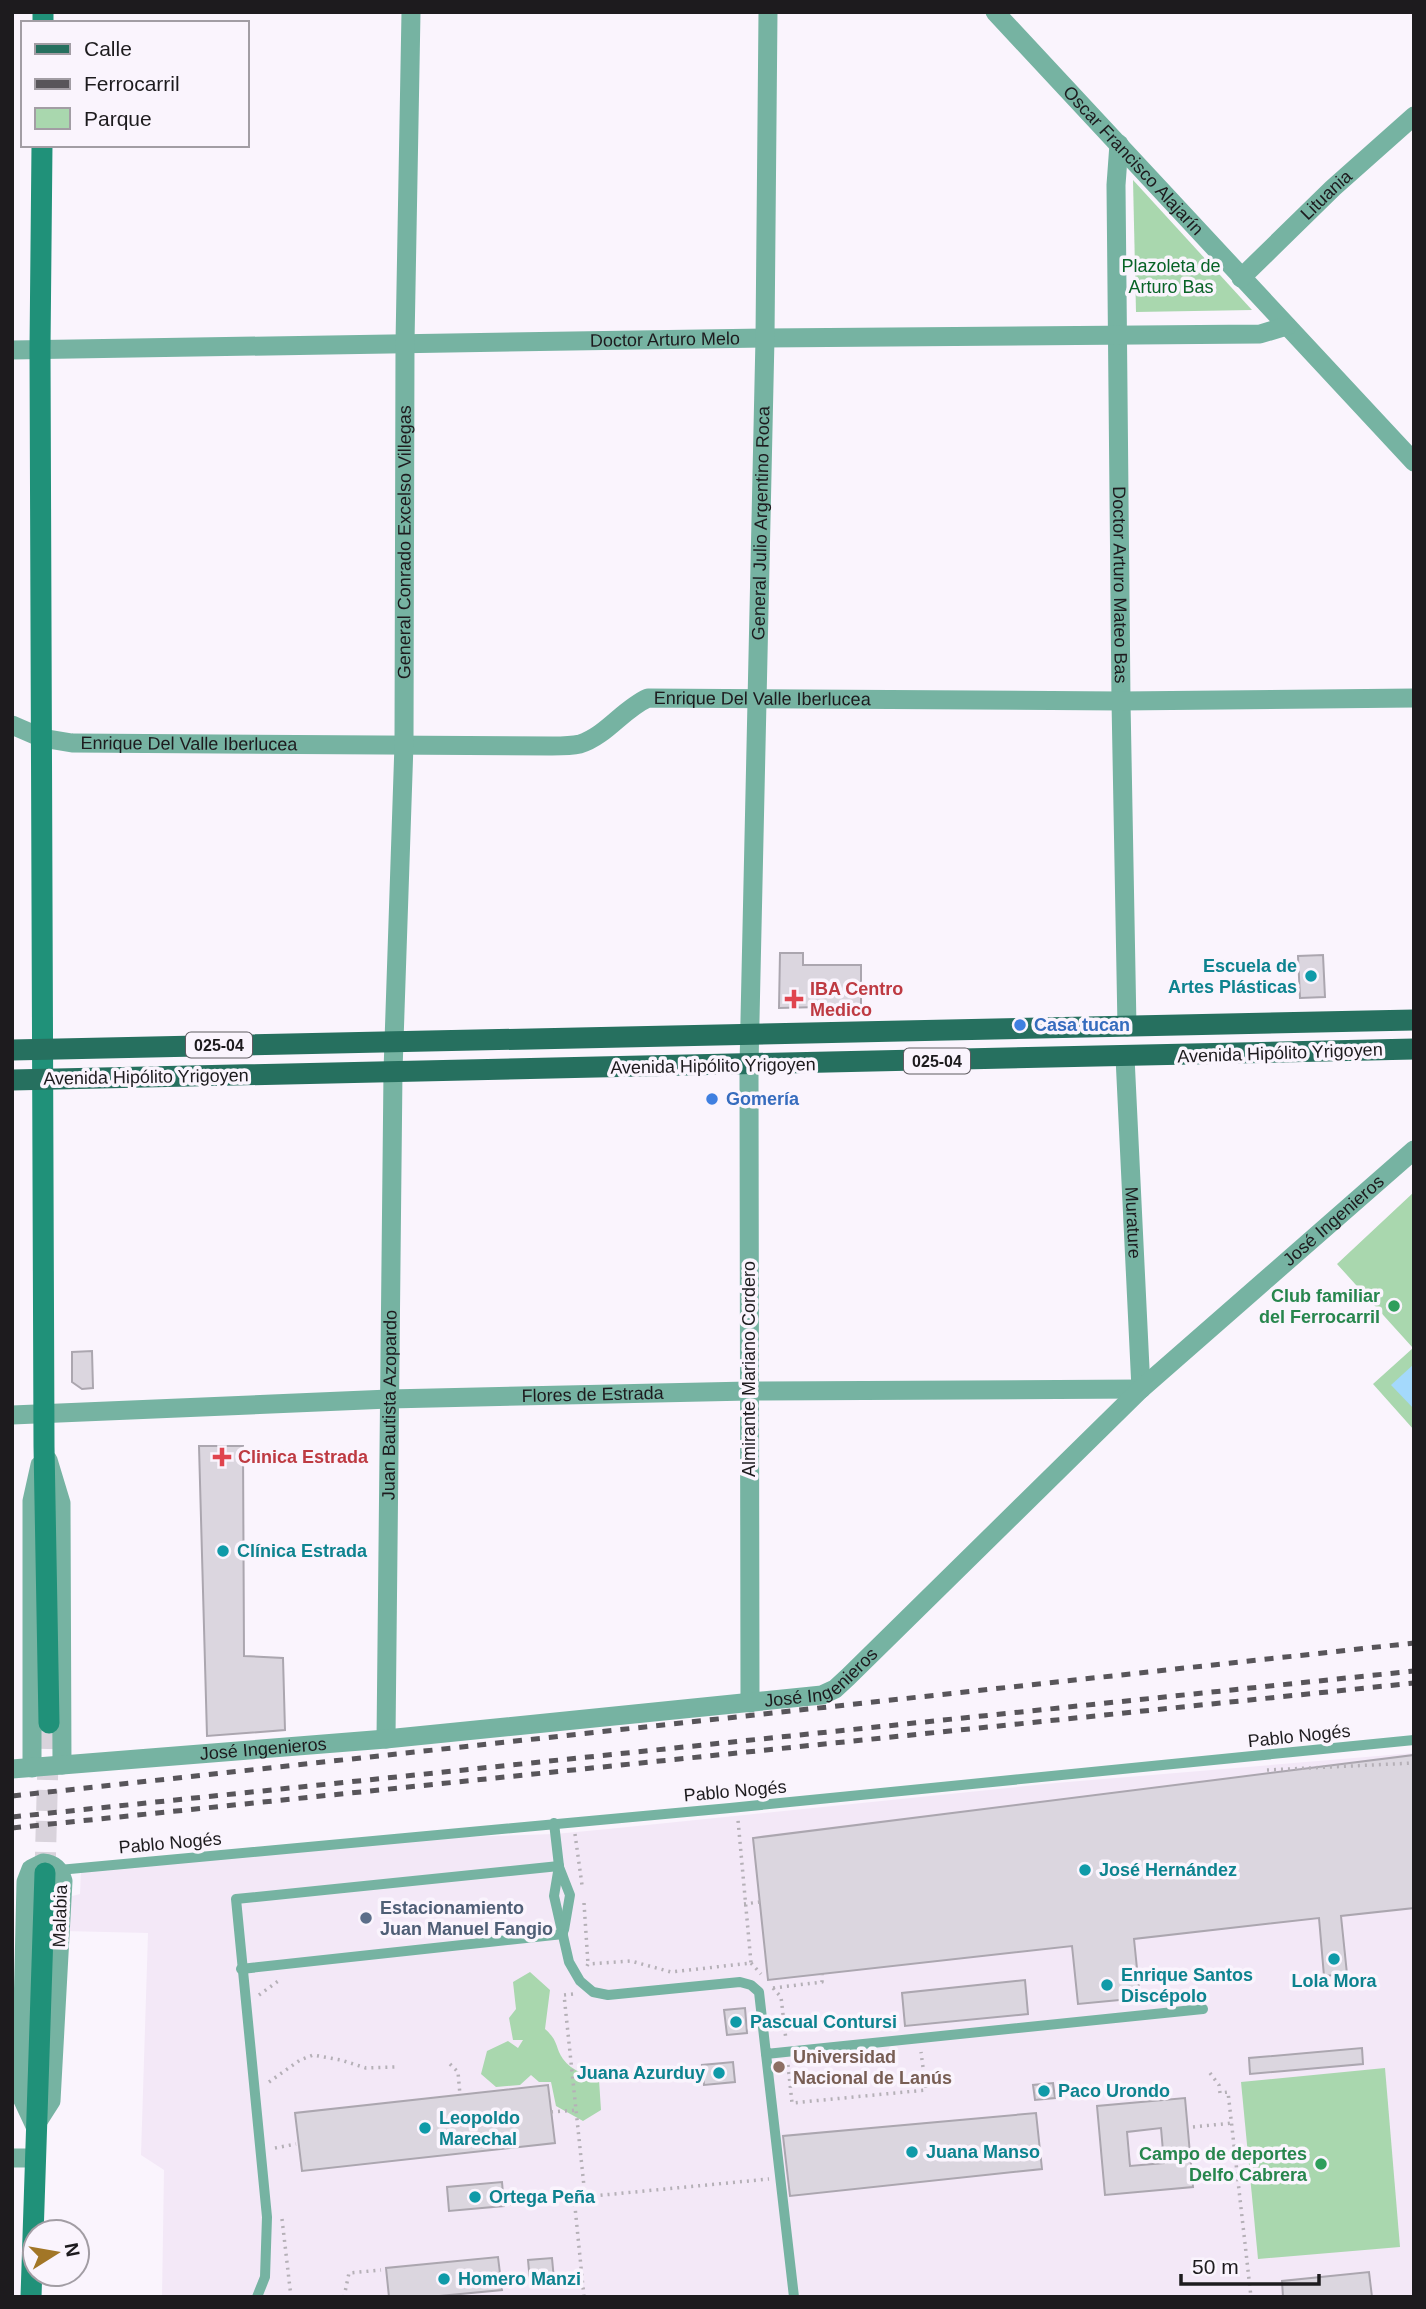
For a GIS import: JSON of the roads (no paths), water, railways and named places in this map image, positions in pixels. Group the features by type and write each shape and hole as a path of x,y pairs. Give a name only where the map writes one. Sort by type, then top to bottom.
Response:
{"main road":[{"path":"42,147 40,349 44,1446 49,1723"},
{"name":"Avenida Hipólito Yrigoyen","path":"12,1050 1414,1020"},
{"name":"Avenida Hipólito Yrigoyen","path":"12,1080 1414,1049"},
{"name":"Malabia","path":"31,2297 34,2158 52,1871"}],"street":[{"name":"General Conrado Excelso Villegas","path":"393,1071 404,744 405,344 411,12"},
{"name":"General Julio Argentino Roca","path":"749,1035 765,338 768,12"},
{"name":"Oscar Francisco Alajarín","path":"995,12 1414,462"},
{"name":"Lituania","path":"1241,278 1333,188 1414,116"},
{"name":"Doctor Arturo Mateo Bas","path":"1119,145 1116,185 1127,1027"},
{"name":"Doctor Arturo Melo","path":"12,350 765,338 1260,334 1287,326"},
{"name":"Enrique Del Valle Iberlucea","path":"12,725 42,738 72,743 552,746 578,744 594,738 636,703 648,698 1121,701 1414,698"},
{"name":"Almirante Mariano Cordero","path":"749,1035 750,1703"},
{"name":"Murature","path":"1125,1057 1141,1389"},
{"name":"Juan Bautista Azopardo","path":"387,1739 393,1071"},
{"name":"José Ingenieros","path":"12,1769 387,1739 822,1695 835,1689 1141,1389 1414,1150"},
{"name":"Flores de Estrada","path":"12,1415 389,1399 749,1391 1141,1389"},
{"path":"44,1446 61,1503 62,1765"},
{"path":"32,1768 32,1501 44,1446"},
{"path":"12,2158 34,2158"}],"lane":[{"name":"Pablo Nogés","path":"52,1871 1414,1740"},
{"path":"554,1823 559,1866 570,1895 563,1934"},
{"path":"559,1866 554,1896 569,1962 580,1981 593,1992 608,1995 740,1982 751,1985 758,1992 794,2297"},
{"path":"257,2297 265,2277 267,2217 236,1899 559,1866"},
{"path":"242,1969 563,1934"},
{"path":"766,2054 1203,2009"}],"water":[{"path":"1414,1364 1414,1409 1391,1385"}],"tunnel":[{"path":"45,1873 49,1723"}],"railway":[{"path":"12,1796 1414,1643"},
{"path":"12,1817 1414,1671"},
{"path":"12,1828 1414,1683"}],"place":[{"name":"Escuela de Artes Plásticas","path":"1311,976"},
{"name":"IBA Centro Medico","path":"794,999"},
{"name":"Casa tucan","path":"1020,1025"},
{"name":"Gomería","path":"712,1099"},
{"name":"Club familiar del Ferrocarril","path":"1394,1306"},
{"name":"Clinica Estrada","path":"222,1457"},
{"name":"Clínica Estrada","path":"223,1551"},
{"name":"José Hernández","path":"1085,1870"},
{"name":"Estacionamiento Juan Manuel Fangio","path":"366,1918"},
{"name":"Lola Mora","path":"1334,1959"},
{"name":"Enrique Santos Discépolo","path":"1107,1985"},
{"name":"Pascual Contursi","path":"736,2022"},
{"name":"Universidad Nacional de Lanús","path":"779,2067"},
{"name":"Juana Azurduy","path":"719,2073"},
{"name":"Paco Urondo","path":"1044,2091"},
{"name":"Leopoldo Marechal","path":"425,2128"},
{"name":"Juana Manso","path":"912,2152"},
{"name":"Campo de deportes Delfo Cabrera","path":"1321,2164"},
{"name":"Ortega Peña","path":"475,2197"},
{"name":"Homero Manzi","path":"444,2279"}],"park label":[{"name":"Plazoleta de Arturo Bas","path":"1171,276"}]}
